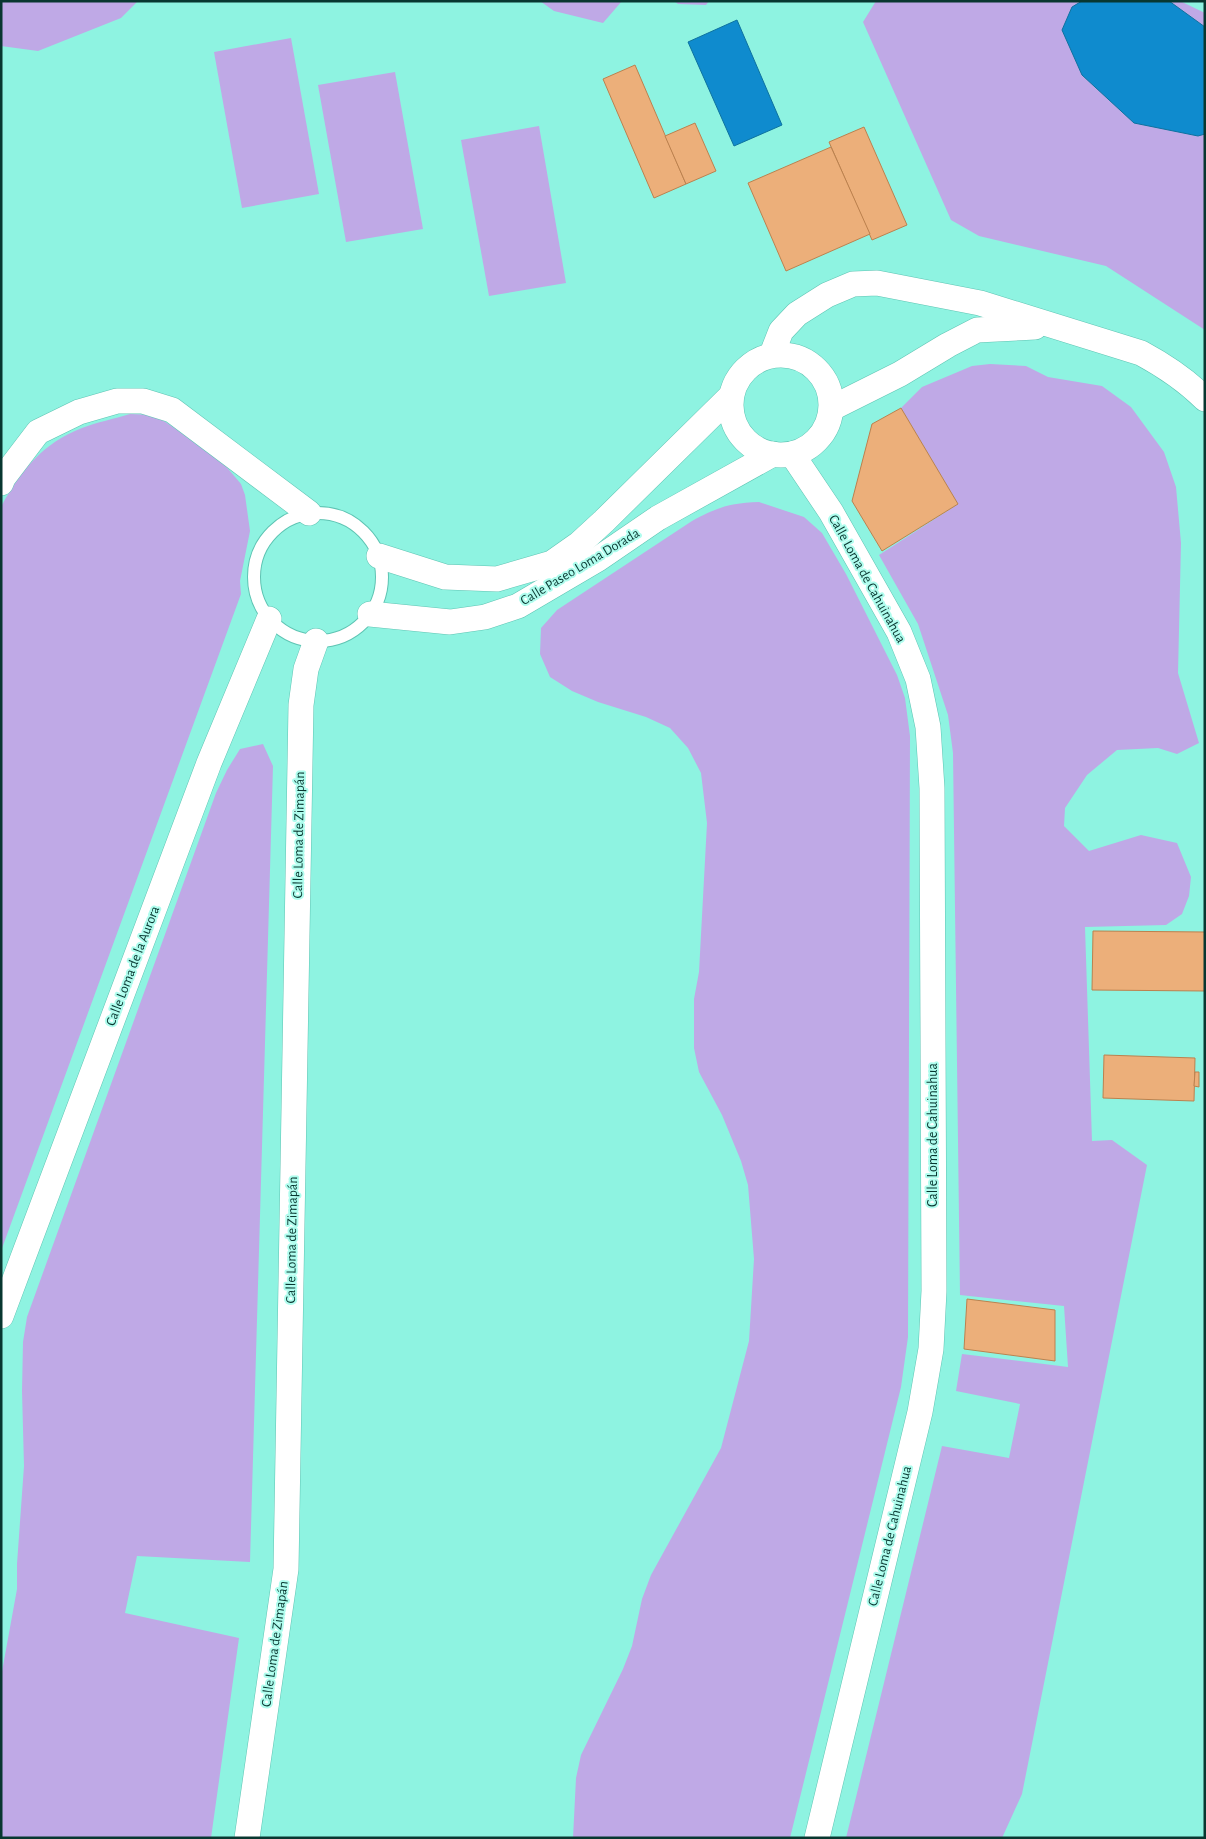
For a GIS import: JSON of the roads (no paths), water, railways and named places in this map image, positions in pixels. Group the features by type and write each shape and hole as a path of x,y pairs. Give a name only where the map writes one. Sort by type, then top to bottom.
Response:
{"street":[{"path":"1055,327 977,330 948,344 900,374 832,408 829,387 818,369 800,357 772,354 781,331 797,314 826,295 853,284 877,283 980,304 1141,353 1188,383 1205,399"},
{"name":"Calle Paseo Loma Dorada","path":"379,556 445,577 497,579 552,563 579,544 598,527 731,396 740,376 757,360 772,354"},
{"path":"731,396 732,416 740,434 754,448 782,454"},
{"path":"1,483 38,432 79,412 117,401 142,401 172,410 309,513"},
{"name":"Calle Paseo Loma Dorada","path":"370,614 450,622 485,617 518,606 598,560 658,518 782,454 812,445 826,429 832,408"},
{"name":"Calle Loma de Cahuinahua","path":"782,454 831,512 899,632 918,679 928,727 932,788 934,1291 931,1349 920,1412 817,1838"},
{"name":"Calle Loma de la Aurora","path":"1,1316 209,763 269,619"},
{"name":"Calle Loma de Zimapán","path":"247,1838 286,1569 301,705 306,670 316,641"}],"lane":[{"path":"309,513 331,514 352,522 369,537 379,556 382,576 379,596 370,614 355,629 337,638 316,641 290,635 269,619 258,600 254,577 258,555 269,535 287,521 309,513"}],"water":[{"path":"1082,1 1169,1 1205,27 1205,134 1198,136 1134,123 1082,75 1062,30 1072,7"},
{"path":"737,20 782,125 734,146 688,42"}]}
